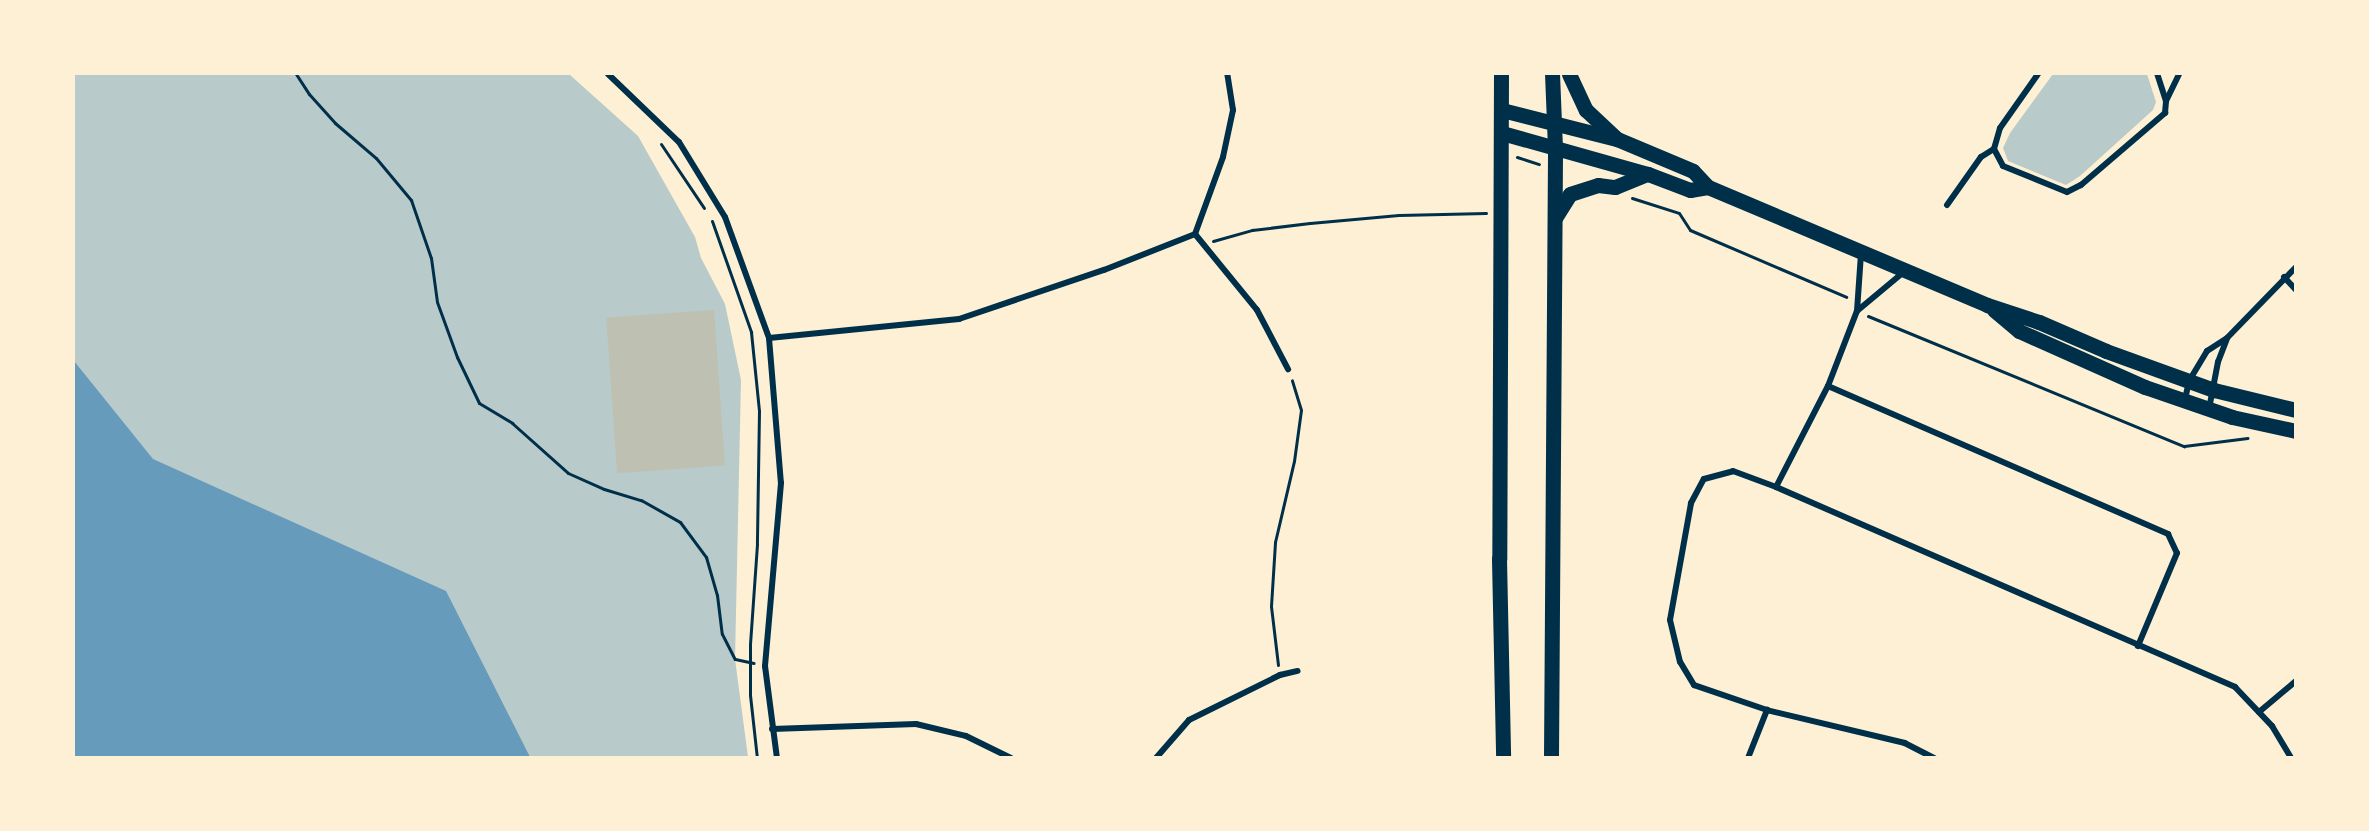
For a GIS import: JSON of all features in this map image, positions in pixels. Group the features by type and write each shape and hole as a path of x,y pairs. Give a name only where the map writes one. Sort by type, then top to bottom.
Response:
{"main road":[{"path":"1501,74 1499,559 1503,758"},
{"path":"1551,758 1555,148 1552,74"},
{"path":"1569,74 1586,110 1617,139"},
{"path":"1502,110 1617,139 1693,171 1708,187 1988,305 2039,322 2106,351 2214,390 2295,411"},
{"path":"1502,133 1648,174 1690,190 1708,187"},
{"path":"1554,221 1570,194 1598,185 1615,187 1648,174"},
{"path":"1988,305 2019,331 2145,387 2232,417 2295,431"}],"street":[{"path":"608,74 679,142 708,189 725,217 769,338 781,483 765,666 777,758"},
{"path":"769,338 959,319 1104,270 1195,234 1223,157 1233,110 1227,74"},
{"path":"1947,205 1981,157 1994,149 2000,128 2038,74"},
{"path":"2157,74 2166,101"},
{"path":"1994,149 2003,166 2067,192 2081,185 2165,113 2166,101 2179,74"},
{"path":"1195,234 1257,310 1288,369"},
{"path":"1776,487 1828,386 1857,311 1861,251"},
{"path":"2184,401 2189,381 2207,351 2227,338 2295,267"},
{"path":"1857,311 1906,270"},
{"path":"2284,277 2295,290"},
{"path":"2209,410 2218,362 2227,338"},
{"path":"1828,386 2168,534 2177,553 2138,646"},
{"path":"1935,758 1905,743 1767,710 1694,685 1680,662 1670,620 1691,503 1704,479 1733,471 1776,487 2235,687 2272,726 2291,758"},
{"path":"1156,758 1189,720 1280,675 1298,671"},
{"path":"2259,712 2295,681"},
{"path":"1748,758 1767,710"},
{"path":"772,729 916,724 966,736 1011,758"}],"path":[{"path":"296,74 309,94 335,123 376,158 411,200 431,258 437,302 457,357 479,404 512,423 568,473 604,489 641,500 680,522 706,557 717,595 722,634 735,659 765,666"},
{"path":"657,140 712,221 751,332 759,411 757,544 750,663 750,695 757,758"},
{"path":"1622,195 1679,213 1690,230 1843,294 1857,311 2184,446 2256,437"},
{"path":"1203,244 1252,230 1310,223 1399,215 1500,213"},
{"path":"1280,675 1272,606 1275,542 1294,461 1301,410 1288,369"}],"shaded area":[{"path":"74,74 569,74 638,136 695,237 701,258 725,304 741,380 735,659 748,757 74,757"},
{"path":"2053,74 2147,74 2156,102 2153,110 2080,176 2066,185 2008,161 2003,148 2010,133"}],"water":[{"path":"74,361 153,459 446,591 530,757 74,757"}],"building":[{"path":"714,310 725,466 617,473 606,318"}]}
